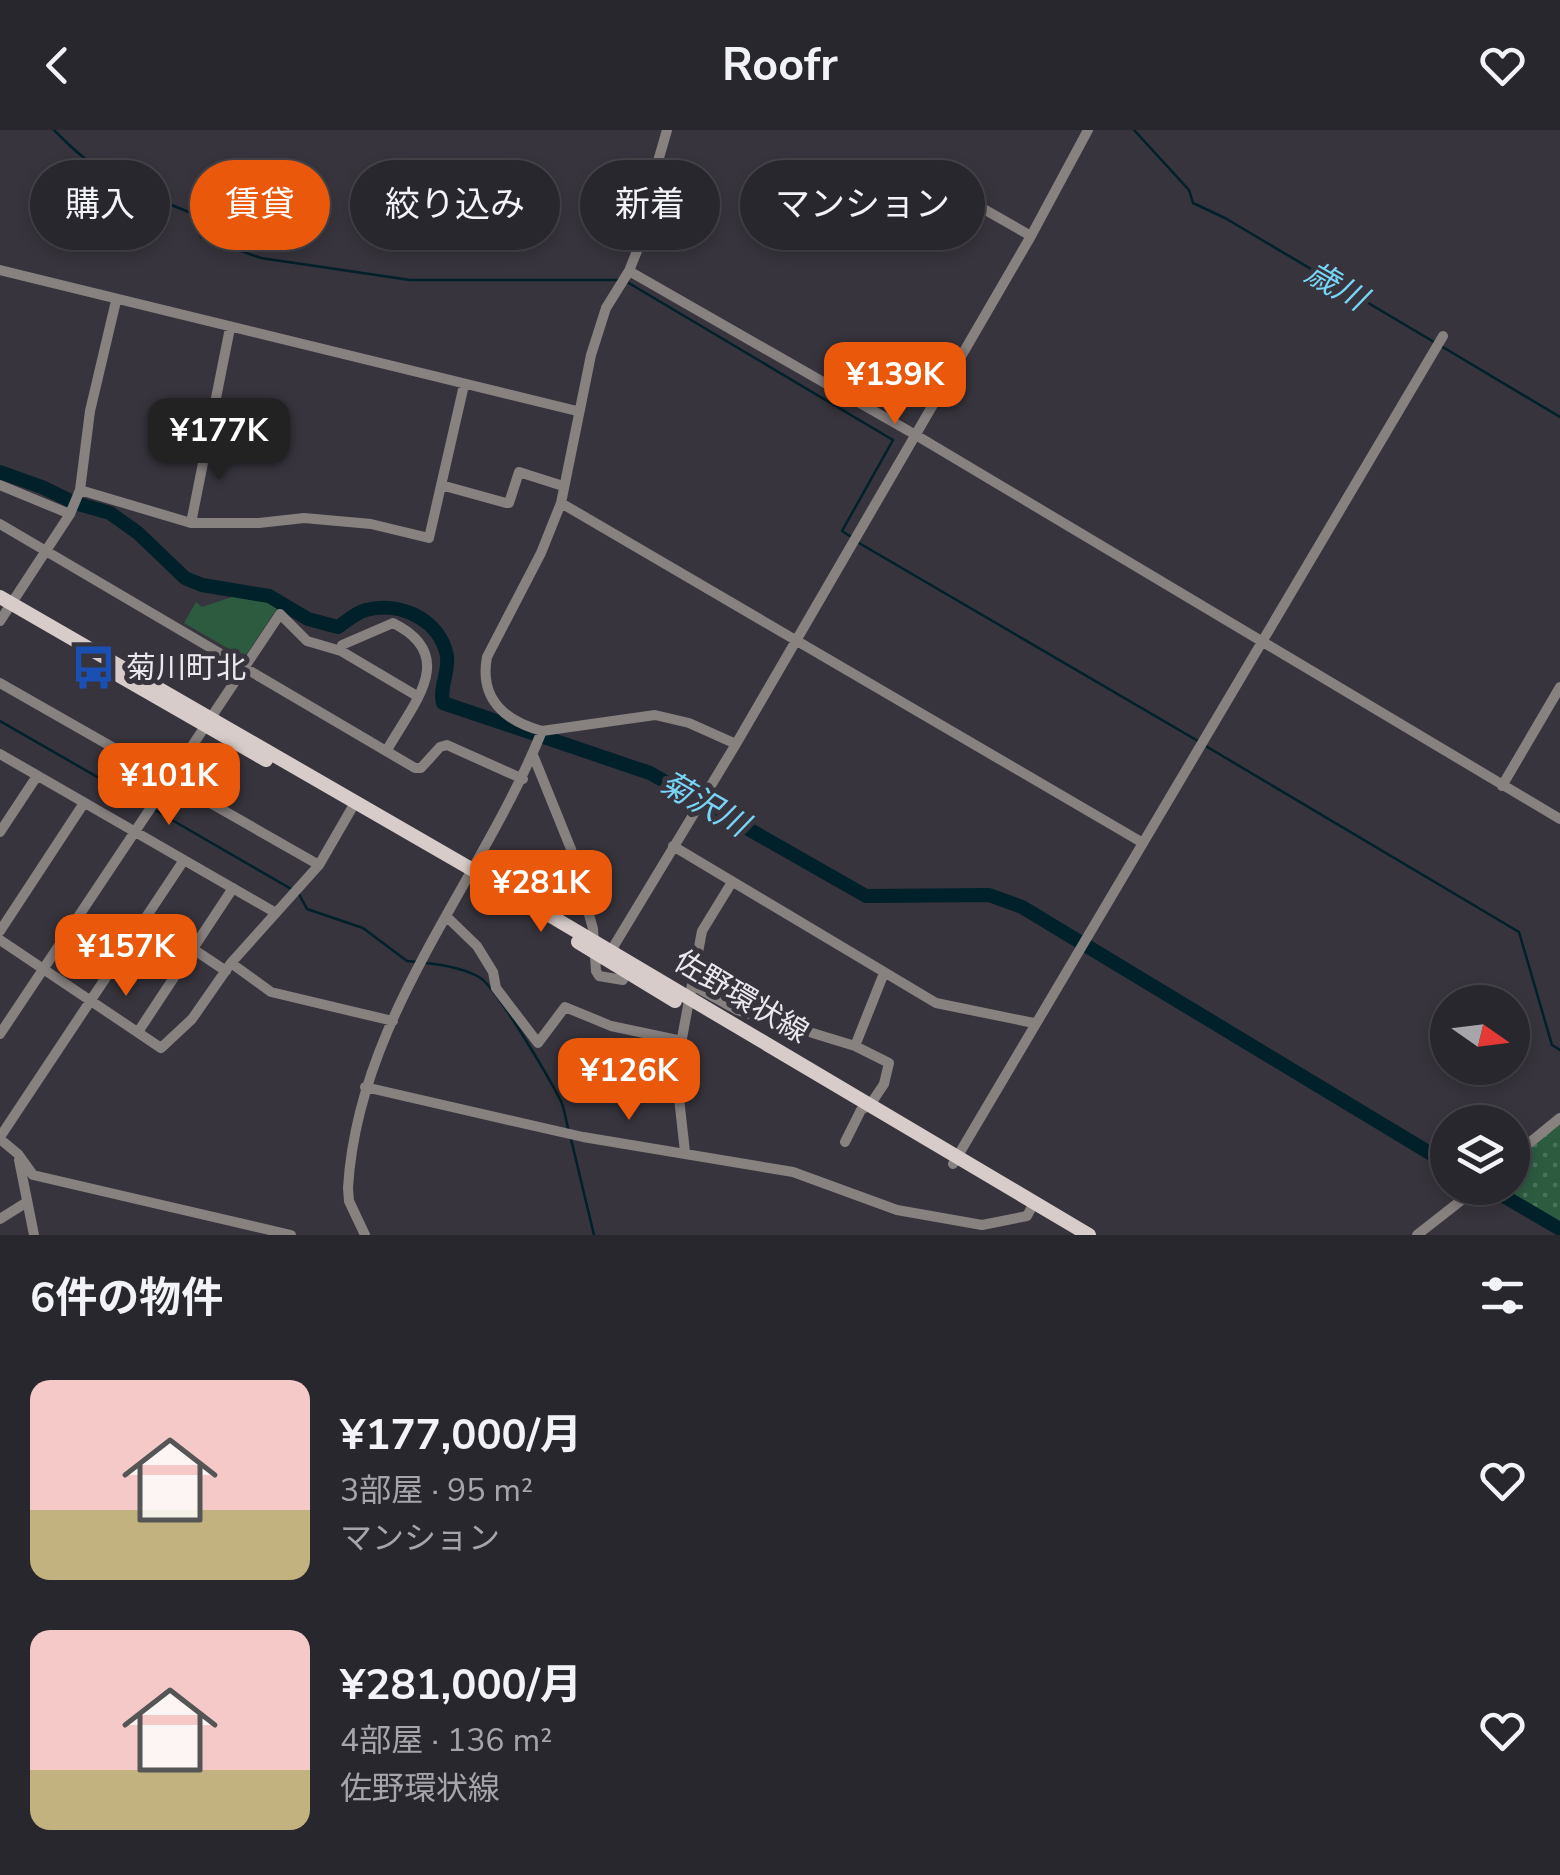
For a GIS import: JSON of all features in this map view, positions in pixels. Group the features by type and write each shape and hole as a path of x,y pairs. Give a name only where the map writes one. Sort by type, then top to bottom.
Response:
{"main road":[{"name":"佐野環状線","path":"4,608 354,805 601,951 690,997 865,1108 1032,1206 1090,1235"},
{"name":"佐野環状線","path":"1032,1206 1072,1235"}],"street":[{"path":"667,130 652,182 646,224 629,270 606,308 577,411 560,502 541,553 484,671 486,688 498,709 518,724 542,731 655,715 689,722 736,744"},
{"path":"601,951 736,744 1032,236 1088,130"},
{"path":"985,210 1032,236"},
{"path":"0,270 577,411"},
{"path":"629,270 914,434 1560,818"},
{"path":"4,608 70,514 80,490 90,411 116,300"},
{"path":"191,523 230,328"},
{"path":"955,1161 1442,336"},
{"path":"80,490 191,523 260,523 304,518 370,524 429,538 464,385"},
{"path":"441,485 506,503 519,472 563,486"},
{"path":"0,486 70,514"},
{"path":"560,502 1143,843"},
{"path":"0,524 419,769 440,746 447,745 523,778"},
{"path":"0,1034 280,614 307,640 341,651 417,696"},
{"path":"341,651 342,645 393,623 408,631 425,652 430,668 386,750"},
{"path":"0,683 319,864"},
{"path":"1502,786 1560,688"},
{"path":"365,1235 349,1201 348,1188 365,1087 420,960 523,778 542,731"},
{"path":"0,754 276,913"},
{"path":"533,754 564,823 601,951 599,976 623,980"},
{"path":"0,832 37,776"},
{"path":"0,931 84,803"},
{"path":"0,940 160,1048 192,1020 229,967 319,864 354,805"},
{"path":"673,846 936,1003 1034,1022"},
{"path":"184,860 0,1138 33,1175 291,1235"},
{"path":"685,1152 676,1080 682,1042 702,931 732,882"},
{"path":"138,1032 233,888"},
{"path":"447,917 477,946 493,972 496,988 538,1043 565,1007 611,1026 682,1042"},
{"path":"192,949 272,992 393,1021"},
{"path":"855,1046 884,972"},
{"path":"690,997 855,1046 889,1064 884,1084 844,1142"},
{"path":"365,1087 583,1137 793,1172 897,1210 945,1219 982,1225 1027,1216 1032,1206"},
{"path":"1530,1143 1560,1118"},
{"path":"18,1154 34,1235"},
{"path":"0,1220 27,1202"},
{"path":"1417,1235 1455,1205"}],"green space":[{"path":"247,592 280,604 246,655 241,656 184,623 196,602 202,607"},
{"path":"1560,1118 1560,1229 1525,1205 1530,1205 1530,1143"}],"waterway":[{"path":"54,130 104,170 116,174 143,173 152,197 191,213 201,237 261,258 410,280 619,280"},
{"name":"歳川","path":"1134,130 1189,190 1193,203 1434,342"},
{"path":"627,282 893,440 842,531 853,538"},
{"name":"歳川","path":"1441,346 1560,417"},
{"name":"菊沢川","path":"0,472 110,513 138,533 185,578 202,585 269,596 308,619 338,627 358,613 379,608 416,616 443,643 447,656 443,703 650,773 866,896 989,895 1022,907 1430,1153"},
{"path":"859,543 1198,741"},
{"path":"0,721 146,805"},
{"path":"1204,745 1519,932 1552,1045 1560,1050"},
{"path":"153,809 293,890"},
{"path":"299,894 307,909 363,928 407,961 418,962"},
{"path":"426,963 466,971 487,984 555,1090 569,1132"},
{"path":"571,1139 594,1235"},
{"name":"菊沢川","path":"1519,1205 1560,1229"}],"place":[{"name":"菊川町北","path":"93,668"}]}
